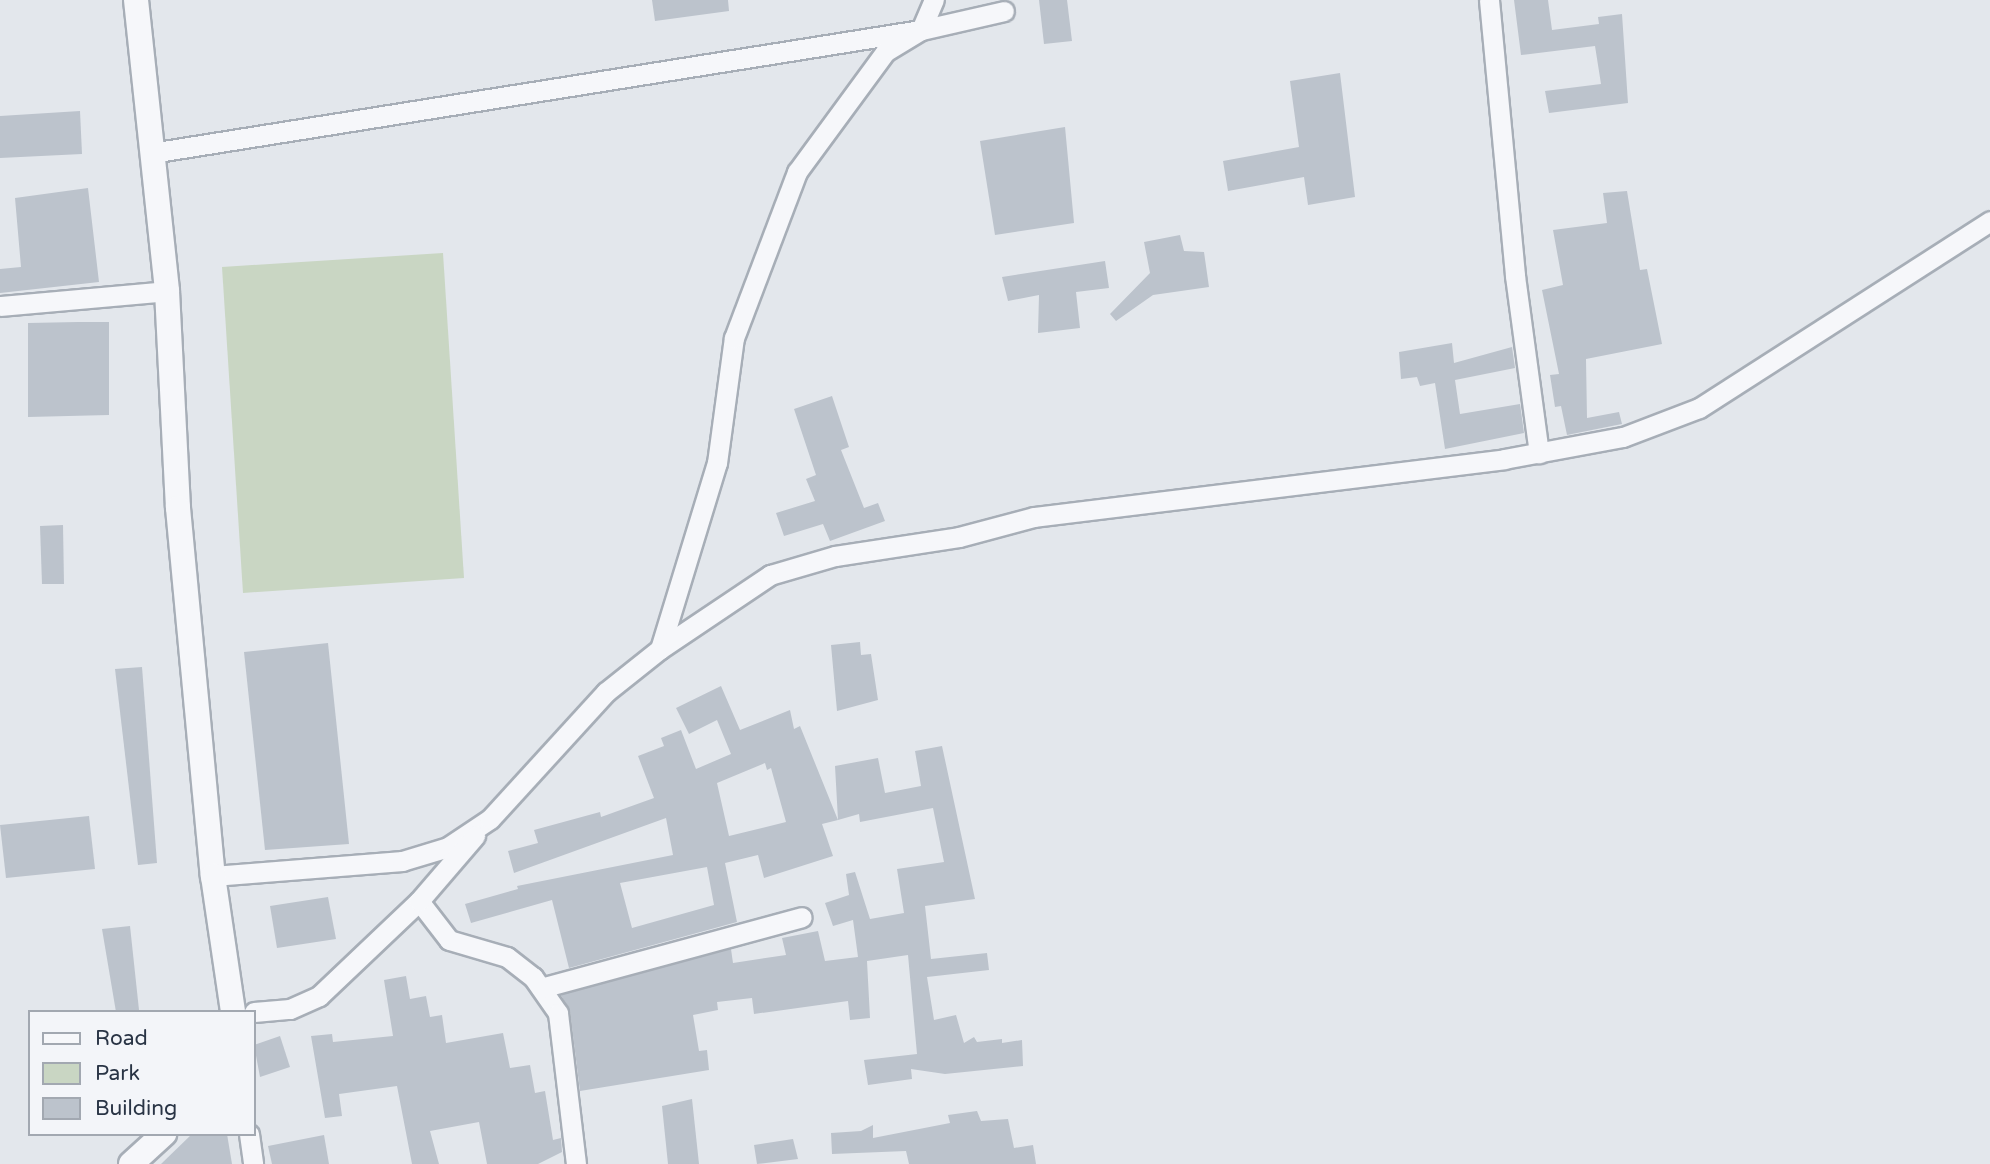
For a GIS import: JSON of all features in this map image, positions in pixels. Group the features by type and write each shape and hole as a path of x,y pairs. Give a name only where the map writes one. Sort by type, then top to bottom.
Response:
{"street":[{"path":"136,0 167,291 178,508 213,876 233,1010"},
{"path":"660,649 717,463 734,338 797,172 885,52 922,30 934,0"},
{"path":"1489,0 1515,276 1539,453"},
{"path":"151,153 922,30 1004,11"},
{"path":"256,1013 290,1009 318,996 419,901 606,692 660,649 771,575 835,556 1111,506 1539,453 1623,437 1699,408 1941,256 1990,221"},
{"path":"0,306 167,291"},
{"path":"213,876 402,861 448,847 490,819"},
{"path":"419,901 449,940 507,957 541,988 558,1013 576,1164"},
{"path":"541,988 802,917"},
{"path":"131,1164 162,1136"},
{"path":"249,1136 253,1164"}],"green space":[{"path":"443,253 464,578 243,593 222,267"}],"building":[{"path":"652,0 728,0 729,11 655,21"},
{"path":"1039,0 1067,0 1072,41 1044,44"},
{"path":"1514,0 1548,0 1552,30 1599,24 1598,17 1622,14 1628,103 1549,113 1545,91 1601,84 1595,46 1521,55"},
{"path":"1340,73 1355,197 1308,205 1304,177 1228,191 1223,161 1299,147 1290,81"},
{"path":"80,111 82,154 0,158 0,116"},
{"path":"1065,127 1074,223 995,235 980,141"},
{"path":"88,188 99,282 0,293 0,269 21,267 15,198"},
{"path":"1627,191 1640,270 1647,269 1662,344 1586,359 1587,418 1619,412 1622,424 1567,435 1561,406 1555,407 1550,375 1559,374 1542,290 1563,285 1553,230 1607,223 1603,193"},
{"path":"1180,235 1184,251 1204,252 1209,287 1153,295 1116,321 1110,314 1150,273 1144,242"},
{"path":"1105,261 1109,288 1076,292 1080,328 1038,333 1039,295 1008,301 1002,277"},
{"path":"109,322 109,415 28,417 28,323"},
{"path":"1452,343 1454,363 1512,347 1515,368 1455,380 1460,414 1520,404 1524,433 1445,449 1435,383 1420,386 1417,377 1401,379 1399,352"},
{"path":"832,396 849,447 841,450 864,508 878,503 885,521 830,541 823,524 784,536 776,513 815,501 806,479 816,475 794,409"},
{"path":"63,525 64,584 42,584 40,526"},
{"path":"860,642 861,655 871,654 878,700 837,711 831,645"},
{"path":"328,643 349,844 265,850 244,652"},
{"path":"142,667 157,863 138,865 115,669"},
{"path":"721,686 740,730 790,710 794,729 800,726 838,820 822,824 833,856 764,878 758,855 725,863 737,922 569,968 552,900 471,923 465,904 518,889 517,886 673,855 666,818 514,873 508,851 538,843 534,830 600,812 601,817 654,798 638,756 664,746 661,738 681,730 696,769 731,754 717,720 689,734 676,708","holes":["765,763 767,770 771,768 786,822 729,836 717,783","707,867 714,905 632,928 620,883"]},
{"path":"942,746 975,899 925,906 931,959 987,953 989,970 927,977 934,1020 956,1015 964,1043 974,1037 977,1042 1002,1039 1002,1043 1022,1040 1023,1066 945,1074 911,1069 912,1079 868,1085 864,1060 917,1054 908,955 867,961 870,1018 850,1020 848,1001 754,1014 752,998 717,1002 718,1010 693,1015 699,1051 707,1050 709,1070 580,1091 570,1012 561,995 731,949 733,963 786,955 782,938 818,931 825,961 858,957 853,920 833,926 825,903 849,895 846,874 855,872 870,919 904,913 897,869 944,862 933,808 860,822 859,814 838,820 835,766 878,758 885,793 921,786 915,751"},
{"path":"89,816 95,869 6,878 0,825"},
{"path":"328,897 336,939 277,948 270,906"},
{"path":"130,926 139,1010 116,1010 102,929"},
{"path":"406,976 410,999 426,996 430,1017 442,1015 446,1043 503,1033 510,1068 530,1065 535,1093 545,1091 553,1140 561,1138 562,1152 538,1164 487,1164 479,1122 430,1131 439,1164 412,1164 397,1086 339,1094 342,1116 325,1118 311,1036 332,1034 333,1042 393,1036 384,980"},
{"path":"280,1036 290,1067 260,1077 256,1044"},
{"path":"692,1099 699,1164 668,1164 662,1106"},
{"path":"977,1111 981,1121 1008,1119 1014,1148 1033,1145 1036,1164 909,1164 906,1151 832,1154 831,1133 861,1131 873,1125 873,1138 950,1123 948,1115"},
{"path":"324,1135 329,1164 272,1164 268,1146"},
{"path":"190,1136 227,1136 232,1164 161,1164"},
{"path":"793,1139 798,1159 757,1164 754,1145"}]}
